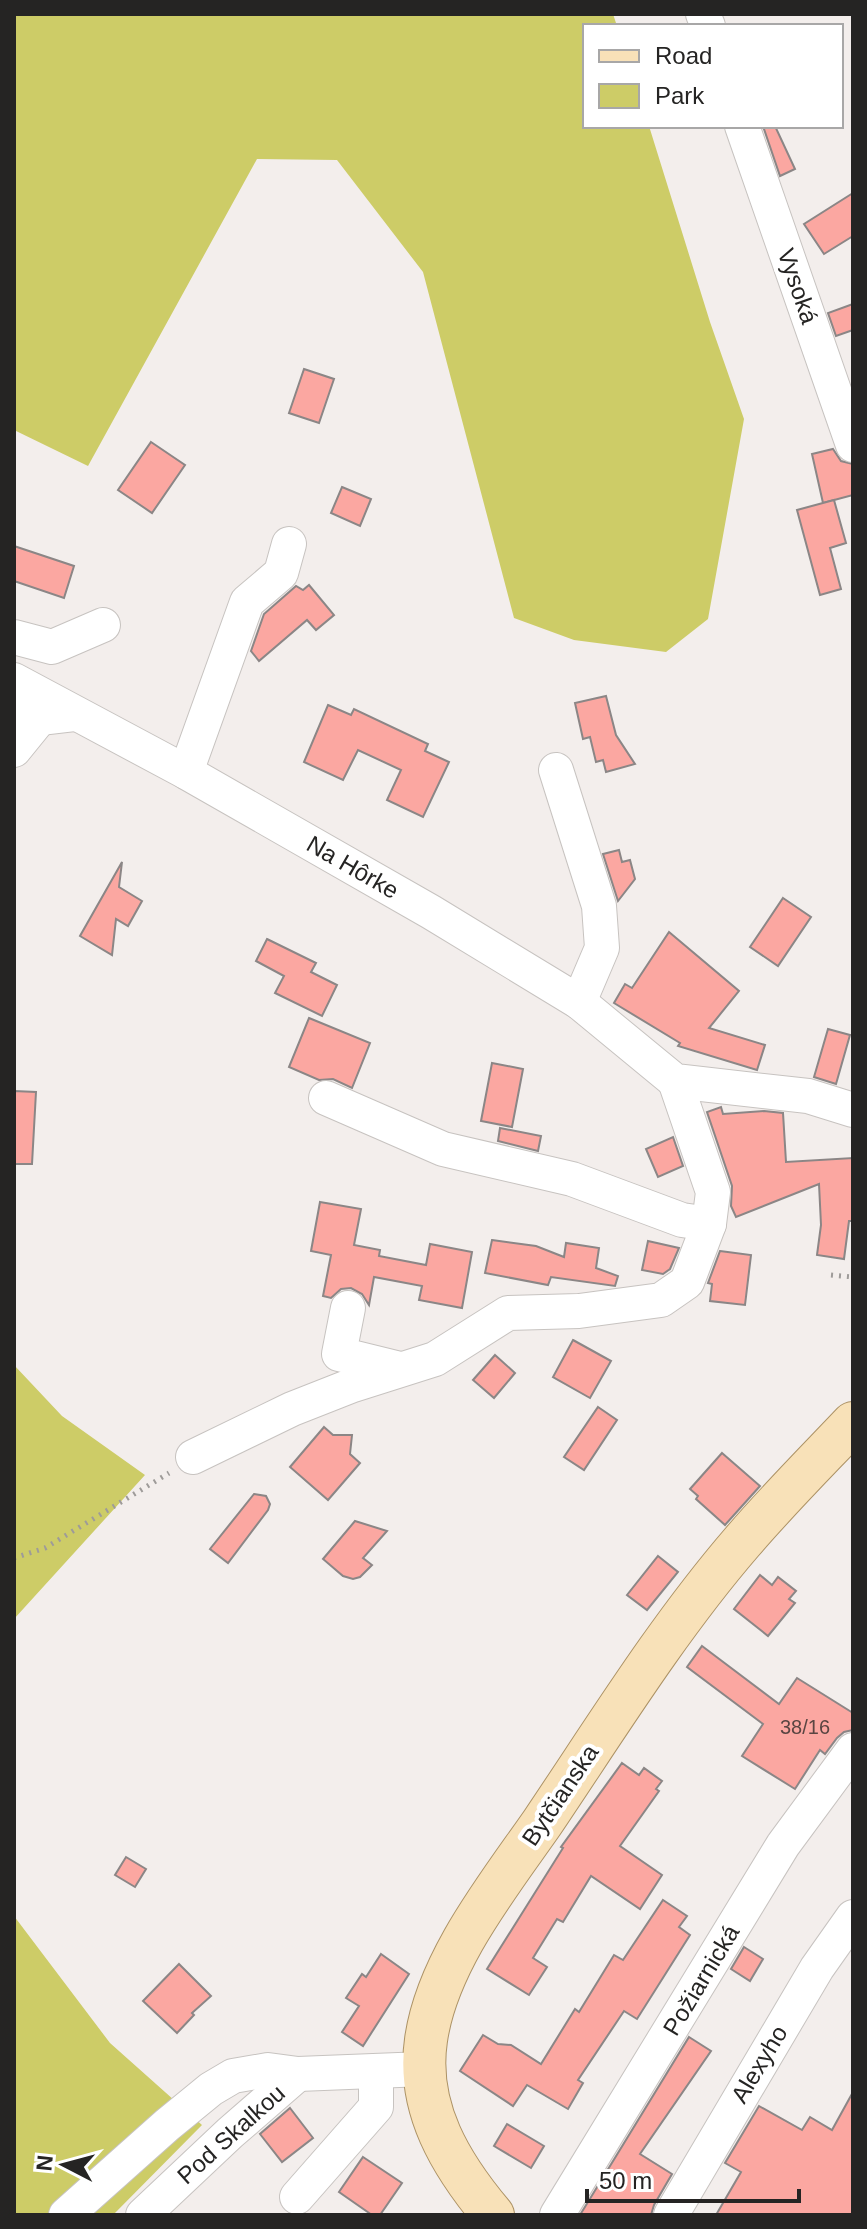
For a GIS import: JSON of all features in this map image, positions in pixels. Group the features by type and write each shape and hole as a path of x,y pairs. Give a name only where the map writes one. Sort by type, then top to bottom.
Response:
{"main road":[{"name":"Bytčianska","path":"493,2215 465,2182 449,2155 426,2094 426,2040 436,2000 457,1952 506,1875 701,1593 741,1542 853,1423"}],"street":[{"name":"Vysoká","path":"743,128 853,445"},
{"path":"186,772 247,602 281,573 289,544"},
{"path":"14,637 52,647 103,625"},
{"name":"Na Hôrke","path":"14,680 186,772 431,912 579,1002 675,1081"},
{"path":"14,750 27,716 75,714"},
{"path":"556,770 599,906 602,948 579,1002"},
{"path":"193,1457 292,1409 435,1359 508,1313 579,1311 661,1300 687,1282 709,1224 713,1192 675,1081 808,1096 853,1110"},
{"path":"326,1098 443,1149 572,1179 682,1220 709,1224"},
{"path":"348,1308 339,1354 401,1369"},
{"name":"Požiarnická","path":"557,2215 783,1845 853,1750"},
{"name":"Alexyho","path":"671,2215 817,1968 853,1917"},
{"name":"Pod Skalkou","path":"143,2215 298,2074 424,2069"},
{"path":"66,2215 167,2125 233,2076 268,2070 298,2074"},
{"path":"297,2197 376,2107 376,2071"}],"path":[{"path":"831,1275 853,1277"},
{"path":"14,1558 45,1548 193,1457"}],"green space":[{"path":"14,14 613,14 616,24 583,24 583,128 650,128 710,322 744,419 708,619 666,652 574,640 514,618 423,272 337,160 257,159 88,466 14,430"},
{"path":"14,1365 62,1416 145,1475 14,1619"},
{"path":"14,1916 110,2043 202,2125 113,2215 14,2215"}],"building":[{"path":"764,128 776,128 795,169 780,176"},
{"path":"853,193 853,236 824,254 804,224"},
{"path":"853,304 853,330 836,336 828,313"},
{"path":"304,369 334,379 319,423 289,413"},
{"path":"151,442 185,465 152,513 118,490"},
{"path":"833,449 841,461 853,464 853,495 823,503 812,454"},
{"path":"342,487 371,499 360,526 331,513"},
{"path":"834,500 846,543 830,548 841,589 820,595 797,510"},
{"path":"14,546 74,566 64,598 14,581"},
{"path":"309,585 334,615 316,630 307,620 259,661 251,651 264,614 296,586 303,590"},
{"path":"606,696 616,735 635,764 606,772 603,760 596,762 590,737 583,739 575,703"},
{"path":"328,705 351,715 354,709 428,744 425,751 449,762 423,817 387,800 401,770 358,750 343,780 304,762"},
{"path":"619,850 622,862 630,860 635,879 618,901 603,854"},
{"path":"122,862 119,887 142,901 128,926 116,919 112,955 80,936"},
{"path":"783,898 811,917 778,966 750,947"},
{"path":"669,932 739,991 709,1028 765,1045 757,1070 678,1046 680,1043 614,1003 625,984 632,988"},
{"path":"267,939 316,963 311,972 337,985 322,1016 275,993 284,976 256,961"},
{"path":"309,1018 370,1043 352,1088 333,1079 319,1080 289,1067"},
{"path":"828,1029 850,1035 836,1084 814,1077"},
{"path":"492,1063 523,1069 512,1127 481,1121"},
{"path":"14,1091 36,1092 32,1164 14,1164"},
{"path":"721,1107 723,1114 783,1113 786,1162 853,1158 853,1221 849,1221 844,1259 817,1255 821,1225 819,1184 736,1217 731,1206 732,1186 707,1112"},
{"path":"500,1128 541,1136 538,1151 498,1141"},
{"path":"673,1137 683,1166 658,1177 646,1149"},
{"path":"320,1202 361,1209 354,1245 380,1250 379,1256 426,1265 430,1244 472,1252 462,1308 419,1300 422,1286 374,1277 369,1305 362,1294 351,1288 341,1289 331,1298 323,1296 331,1255 311,1251"},
{"path":"492,1240 536,1246 564,1257 566,1243 599,1248 596,1268 618,1276 615,1286 551,1277 548,1285 485,1273"},
{"path":"648,1241 679,1248 670,1269 663,1274 642,1270"},
{"path":"720,1251 751,1255 745,1305 710,1301 712,1284 708,1283"},
{"path":"573,1340 611,1361 590,1398 553,1377"},
{"path":"495,1355 515,1373 494,1398 473,1380"},
{"path":"598,1407 617,1420 584,1470 564,1457"},
{"path":"324,1427 333,1435 352,1435 350,1454 360,1463 328,1500 290,1467"},
{"path":"722,1453 760,1486 725,1525 696,1499 698,1496 690,1489"},
{"path":"254,1494 266,1496 270,1504 268,1510 228,1563 210,1549"},
{"path":"355,1521 387,1531 363,1558 372,1565 360,1577 353,1579 343,1576 323,1559"},
{"path":"658,1556 678,1572 647,1610 627,1595"},
{"path":"760,1575 772,1585 778,1577 796,1591 789,1599 795,1603 768,1636 734,1609"},
{"path":"702,1646 779,1704 797,1678 853,1713 853,1730 837,1738 825,1754 820,1750 795,1789 742,1756 763,1724 687,1667"},
{"path":"622,1763 639,1775 644,1768 662,1781 656,1789 659,1791 620,1846 662,1875 640,1909 591,1876 563,1922 557,1919 533,1958 547,1967 529,1995 487,1969 561,1847"},
{"path":"126,1857 146,1869 135,1887 115,1875"},
{"path":"663,1900 687,1916 679,1927 690,1935 637,2019 624,2011 578,2080 583,2083 568,2109 527,2085 513,2106 460,2071 483,2035 498,2044 511,2045 541,2064 575,2009 579,2012 614,1955 623,1960"},
{"path":"744,1947 763,1959 750,1981 731,1969"},
{"path":"381,1954 409,1974 363,2046 342,2032 359,2006 346,1998 362,1974 366,1977"},
{"path":"179,1964 211,1996 192,2013 194,2015 177,2033 143,2001"},
{"path":"689,2037 711,2051 640,2154 672,2174 651,2215 580,2215"},
{"path":"853,2092 853,2215 716,2215 741,2172 725,2163 759,2106 802,2130 810,2117 832,2130"},
{"path":"290,2108 313,2138 282,2162 260,2134"},
{"path":"507,2124 544,2146 531,2168 494,2146"},
{"path":"363,2157 402,2183 380,2215 372,2215 339,2192"}]}
